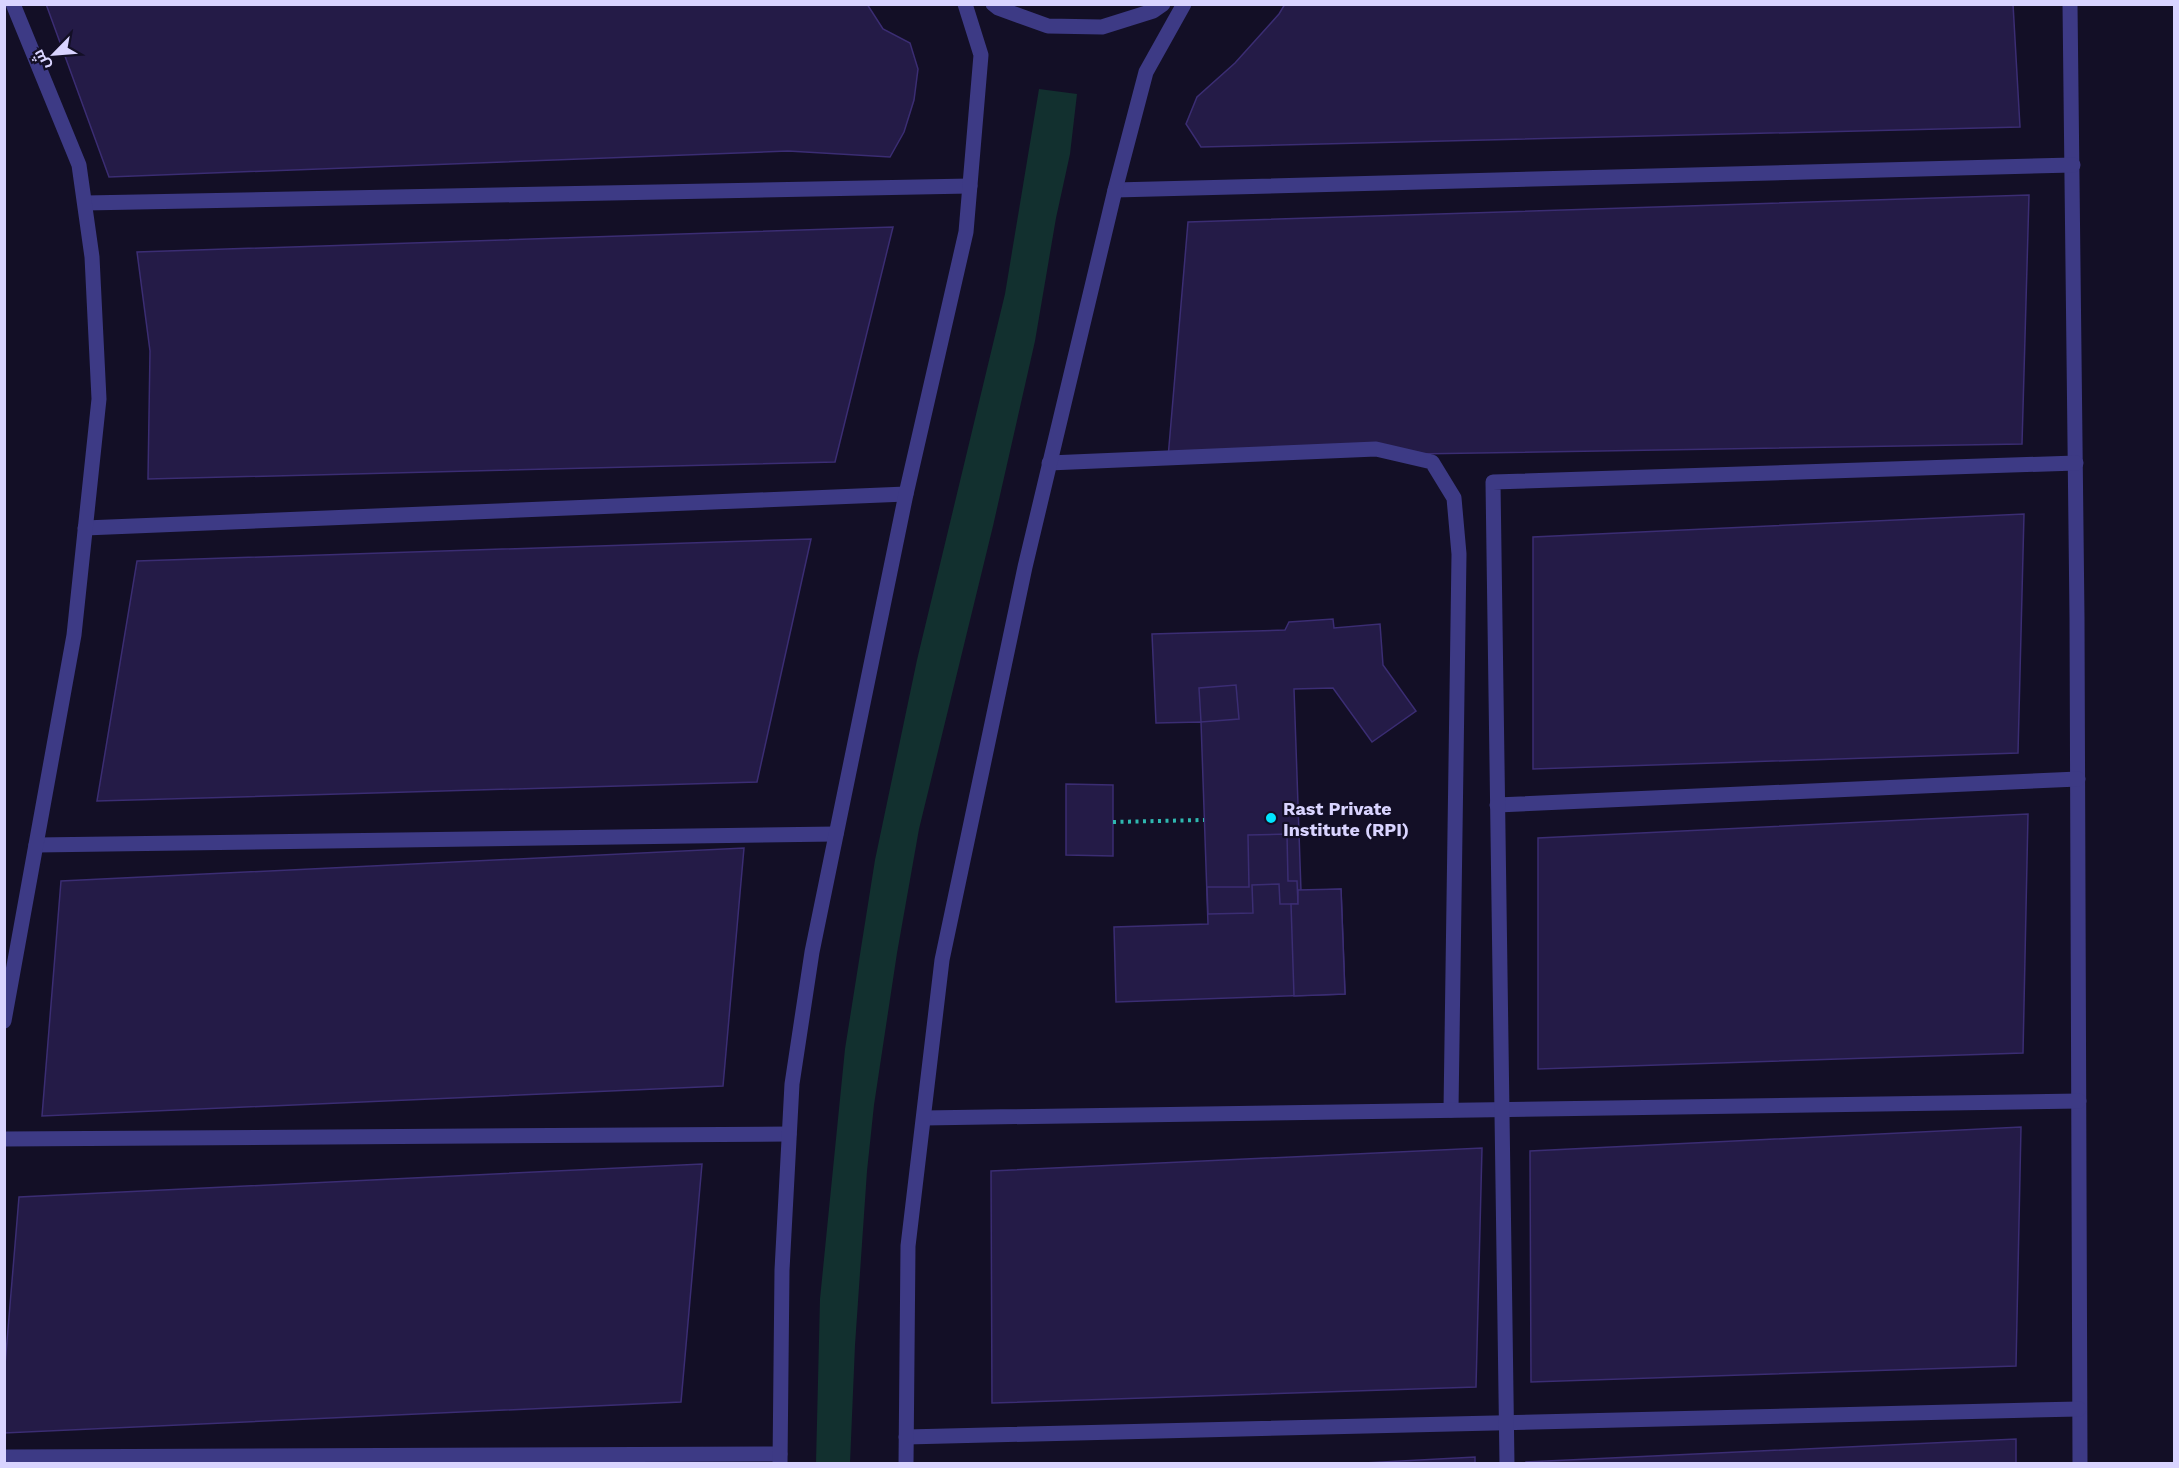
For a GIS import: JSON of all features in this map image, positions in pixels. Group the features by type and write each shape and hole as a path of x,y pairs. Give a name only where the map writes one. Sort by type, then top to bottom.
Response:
{"street":[{"path":"4,1021 74,635 99,399 92,256 79,165 13,4"},
{"path":"4,1457 410,1460 780,1459 782,1270 792,1084 812,952 836,834 906,494 966,232 981,55 965,4"},
{"path":"993,4 998,8 1048,26 1102,27 1153,11 1163,4"},
{"path":"906,1464 909,1246 942,960 1024,567 1115,190 1146,72 1184,4"},
{"path":"2070,4 2078,778 2079,1464"},
{"path":"1115,190 2073,165"},
{"path":"85,203 970,186"},
{"path":"1049,463 1376,449 1432,462 1454,498 1459,554 1450,1110"},
{"path":"1507,1464 1500,1110 1493,482 2076,463"},
{"path":"85,528 906,494"},
{"path":"1497,805 2078,778"},
{"path":"36,844 836,834"},
{"path":"924,1118 2079,1101"},
{"path":"4,1139 789,1134"},
{"path":"906,1437 2079,1410"}],"path":[{"path":"1113,822 1204,819"}],"green space":[{"path":"1039,89 1077,94 1070,154 1056,218 1035,341 993,526 919,829 897,953 874,1105 867,1171 855,1345 850,1463 816,1463 820,1299 845,1049 875,860 917,660 1005,294"}],"building":[{"path":"46,4 867,4 883,29 910,43 918,69 914,100 904,132 890,157 788,151 109,177"},
{"path":"1285,4 2013,4 2020,127 1201,147 1186,124 1197,97 1235,63 1279,14"},
{"path":"2029,195 2022,444 1168,458 1188,222"},
{"path":"893,227 835,462 148,479 150,351 137,252"},
{"path":"2024,514 2018,753 1533,769 1533,537"},
{"path":"811,539 757,782 97,801 137,561"},
{"path":"1333,619 1334,628 1380,624 1383,665 1416,711 1372,742 1333,688 1294,689 1301,891 1341,889 1345,994 1116,1002 1114,927 1208,924 1201,722 1156,723 1152,634 1285,630 1289,622"},
{"path":"1236,685 1239,719 1201,722 1199,688"},
{"path":"1066,784 1113,785 1113,856 1066,855"},
{"path":"2028,814 2023,1053 1538,1069 1538,838"},
{"path":"1287,834 1288,881 1297,881 1298,904 1280,904 1279,884 1252,885 1253,913 1208,914 1207,887 1249,887 1248,835"},
{"path":"744,848 723,1086 42,1116 61,881"},
{"path":"1341,889 1345,994 1294,996 1291,904 1298,904 1298,890"},
{"path":"2021,1127 2016,1366 1531,1382 1530,1151"},
{"path":"1482,1148 1476,1387 992,1403 991,1171"},
{"path":"702,1164 681,1402 4,1433 4,1377 19,1197"},
{"path":"2016,1439 2016,1464 1526,1464 1526,1462"},
{"path":"1475,1457 1475,1464 1345,1464"}],"place":[{"name":"Rast Private Institute (RPI)","path":"1271,818"}]}
